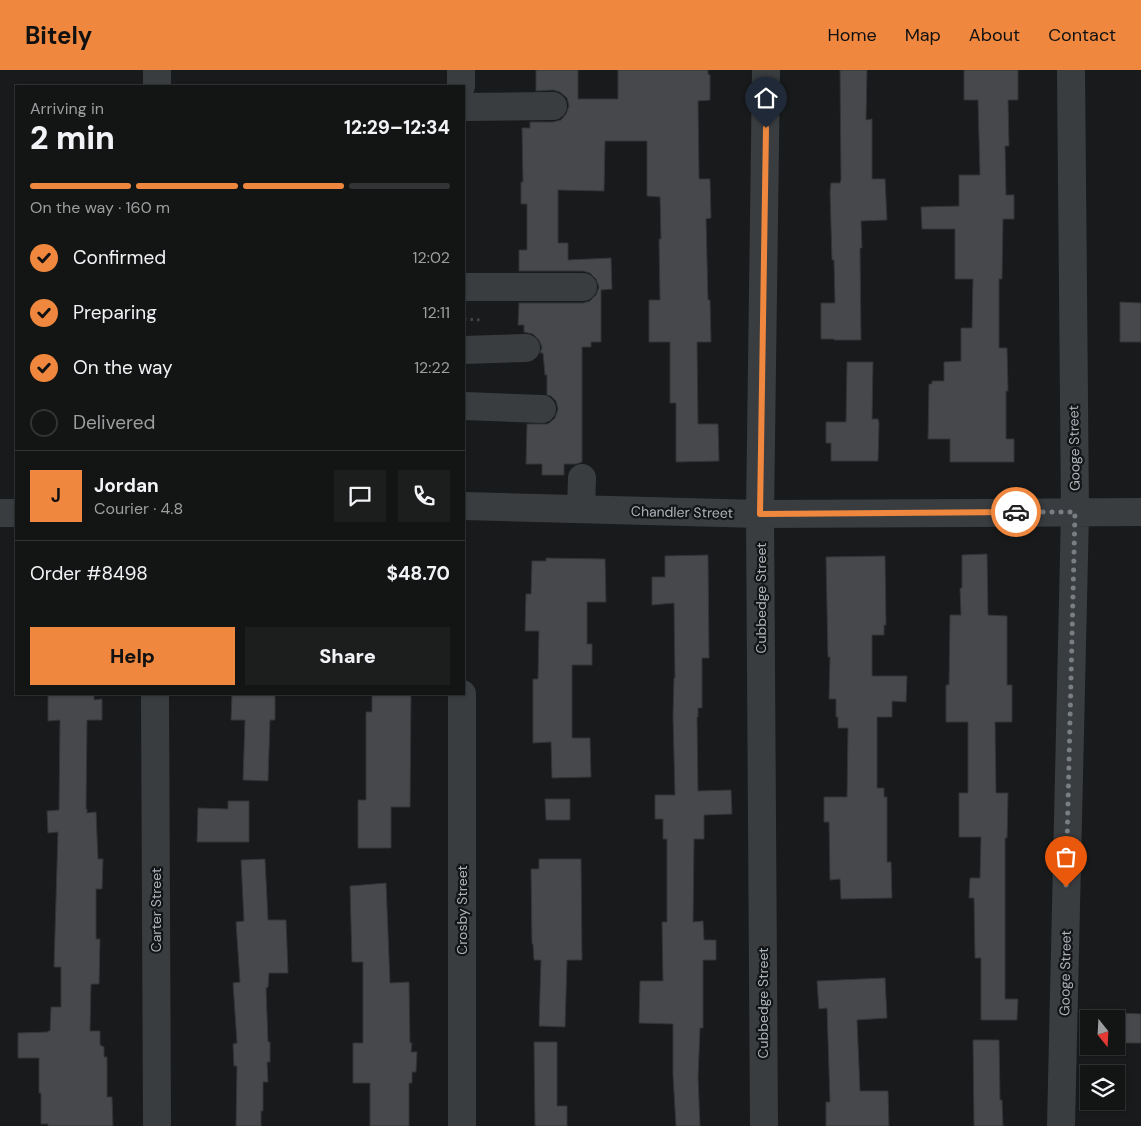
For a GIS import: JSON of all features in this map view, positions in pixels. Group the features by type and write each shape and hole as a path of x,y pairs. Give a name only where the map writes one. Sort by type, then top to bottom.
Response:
{"street":[{"path":"157,70 157,85"},
{"path":"461,70 461,85"},
{"name":"Cubbedge Street","path":"764,1126 760,514 766,70"},
{"name":"Googe Street","path":"1061,1126 1075,512 1071,70"},
{"path":"465,107 553,106"},
{"path":"465,286 583,288"},
{"path":"465,350 526,348"},
{"path":"465,406 542,409"},
{"path":"581,509 582,478"},
{"name":"Chandler Street","path":"465,506 760,514 1141,512"},
{"path":"0,513 15,513"},
{"name":"Carter Street","path":"156,695 157,1126"},
{"name":"Crosby Street","path":"462,695 462,1126"}],"building":[{"path":"536,70 578,70 578,99 618,99 618,70 708,70 710,75 710,100 698,101 699,179 710,179 711,218 706,219 711,342 697,342 698,424 718,424 719,461 676,462 676,403 670,403 670,342 649,342 649,300 660,300 660,197 647,196 647,141 605,141 604,191 558,190 558,243 568,243 568,260 611,258 612,289 601,290 601,342 591,342 591,347 582,347 582,462 564,464 564,475 542,475 542,464 526,464 527,424 548,424 555,418 558,409 556,401 547,395 547,375 545,375 543,353 540,353 542,347 539,340 533,334 524,332 524,325 518,325 519,303 583,303 590,301 596,295 599,287 596,279 590,273 583,271 519,271 519,250 527,250 527,204 521,204 521,182 523,182 522,128 530,128 530,122 561,120 569,106 567,98 560,92 553,90 536,91"},
{"path":"840,70 867,70 866,120 872,119 872,179 885,179 887,220 861,221 861,340 821,339 821,303 835,303 830,192 831,183 840,183 841,180"},
{"path":"964,70 1018,70 1018,100 1008,100 1009,146 1005,146 1006,195 1014,195 1014,219 1003,219 1002,279 999,279 999,348 1007,348 1006,439 1014,439 1014,462 950,462 950,439 928,439 929,384 932,384 932,381 944,381 944,362 961,361 961,328 972,328 973,279 955,279 955,229 922,229 921,207 959,206 959,175 980,175 978,100 964,100"},
{"path":"1120,302 1141,303 1141,342 1120,342"},
{"path":"847,362 873,362 872,419 878,419 879,423 878,461 831,461 831,443 826,443 826,422 846,422"},
{"path":"987,554 988,615 1007,616 1007,685 1012,685 1012,722 995,722 996,793 1008,793 1007,838 1005,838 1005,999 1018,999 1017,1020 981,1020 981,958 975,958 974,898 969,898 970,878 980,878 981,837 959,837 959,793 968,793 968,722 946,722 946,685 949,685 950,615 961,615 962,555"},
{"path":"708,555 709,658 702,658 702,708 698,708 697,717 698,791 731,790 732,814 704,815 704,839 694,839 693,922 703,921 704,940 716,940 716,960 703,960 703,1028 700,1028 698,1077 700,1126 676,1126 673,1024 639,1023 640,981 663,981 662,922 667,922 667,839 663,839 663,819 655,819 655,795 675,795 673,717 675,678 674,603 652,605 652,577 665,577 665,556"},
{"path":"885,556 886,625 884,625 884,635 872,635 872,676 907,676 906,702 892,701 892,717 877,717 877,788 884,788 884,797 887,797 887,862 891,862 892,898 841,899 840,879 830,880 829,822 824,822 824,797 847,797 848,728 838,728 836,699 829,699 830,657 828,657 826,557"},
{"path":"546,558 605,559 606,602 587,602 587,644 592,644 592,665 572,665 572,738 590,738 591,777 552,778 551,742 533,743 533,679 538,679 539,631 525,631 526,594 531,594 532,561 546,561"},
{"path":"48,695 94,695 94,700 102,699 102,720 87,720 86,809 87,813 96,812 98,859 103,859 102,889 96,889 96,939 100,939 99,984 91,984 90,1031 100,1031 100,1045 104,1047 104,1057 107,1057 107,1097 112,1097 113,1126 48,1126 48,1124 41,1124 39,1058 18,1058 18,1033 50,1031 51,1007 61,1007 61,967 54,967 58,832 48,833 47,811 59,810 60,720 48,721"},
{"path":"232,695 275,695 275,720 270,720 268,781 243,780 245,720 231,720"},
{"path":"372,695 411,695 410,807 391,807 391,848 358,848 358,800 366,800 366,712 372,712"},
{"path":"545,799 570,799 570,820 546,820"},
{"path":"228,801 249,801 249,842 197,842 198,808 228,809"},
{"path":"265,859 268,920 286,920 288,973 269,973 268,987 266,988 270,1062 267,1062 268,1082 263,1082 261,1126 236,1126 237,1066 234,1066 233,1044 237,1043 233,983 240,982 236,922 244,921 241,860"},
{"path":"539,859 581,859 582,960 567,960 565,1027 539,1026 541,960 534,960 532,944 531,869 539,869"},
{"path":"386,883 390,983 409,982 411,1052 417,1052 416,1072 412,1072 412,1083 409,1083 409,1126 370,1126 370,1083 353,1083 353,1043 363,1043 363,962 352,962 350,886"},
{"path":"885,978 887,1018 857,1020 860,1091 888,1091 889,1126 826,1126 826,1102 830,1102 827,1008 819,1009 817,981"},
{"path":"1125,1013 1141,1014 1141,1043 1125,1043"},
{"path":"973,1040 999,1040 1000,1100 1002,1100 1003,1126 974,1126"},
{"path":"534,1042 557,1042 557,1106 567,1106 567,1126 535,1126"}],"way so far":[{"path":"1016,512 1075,512 1066,887"}],"route":[{"path":"766,128 760,514 1016,512"}]}
